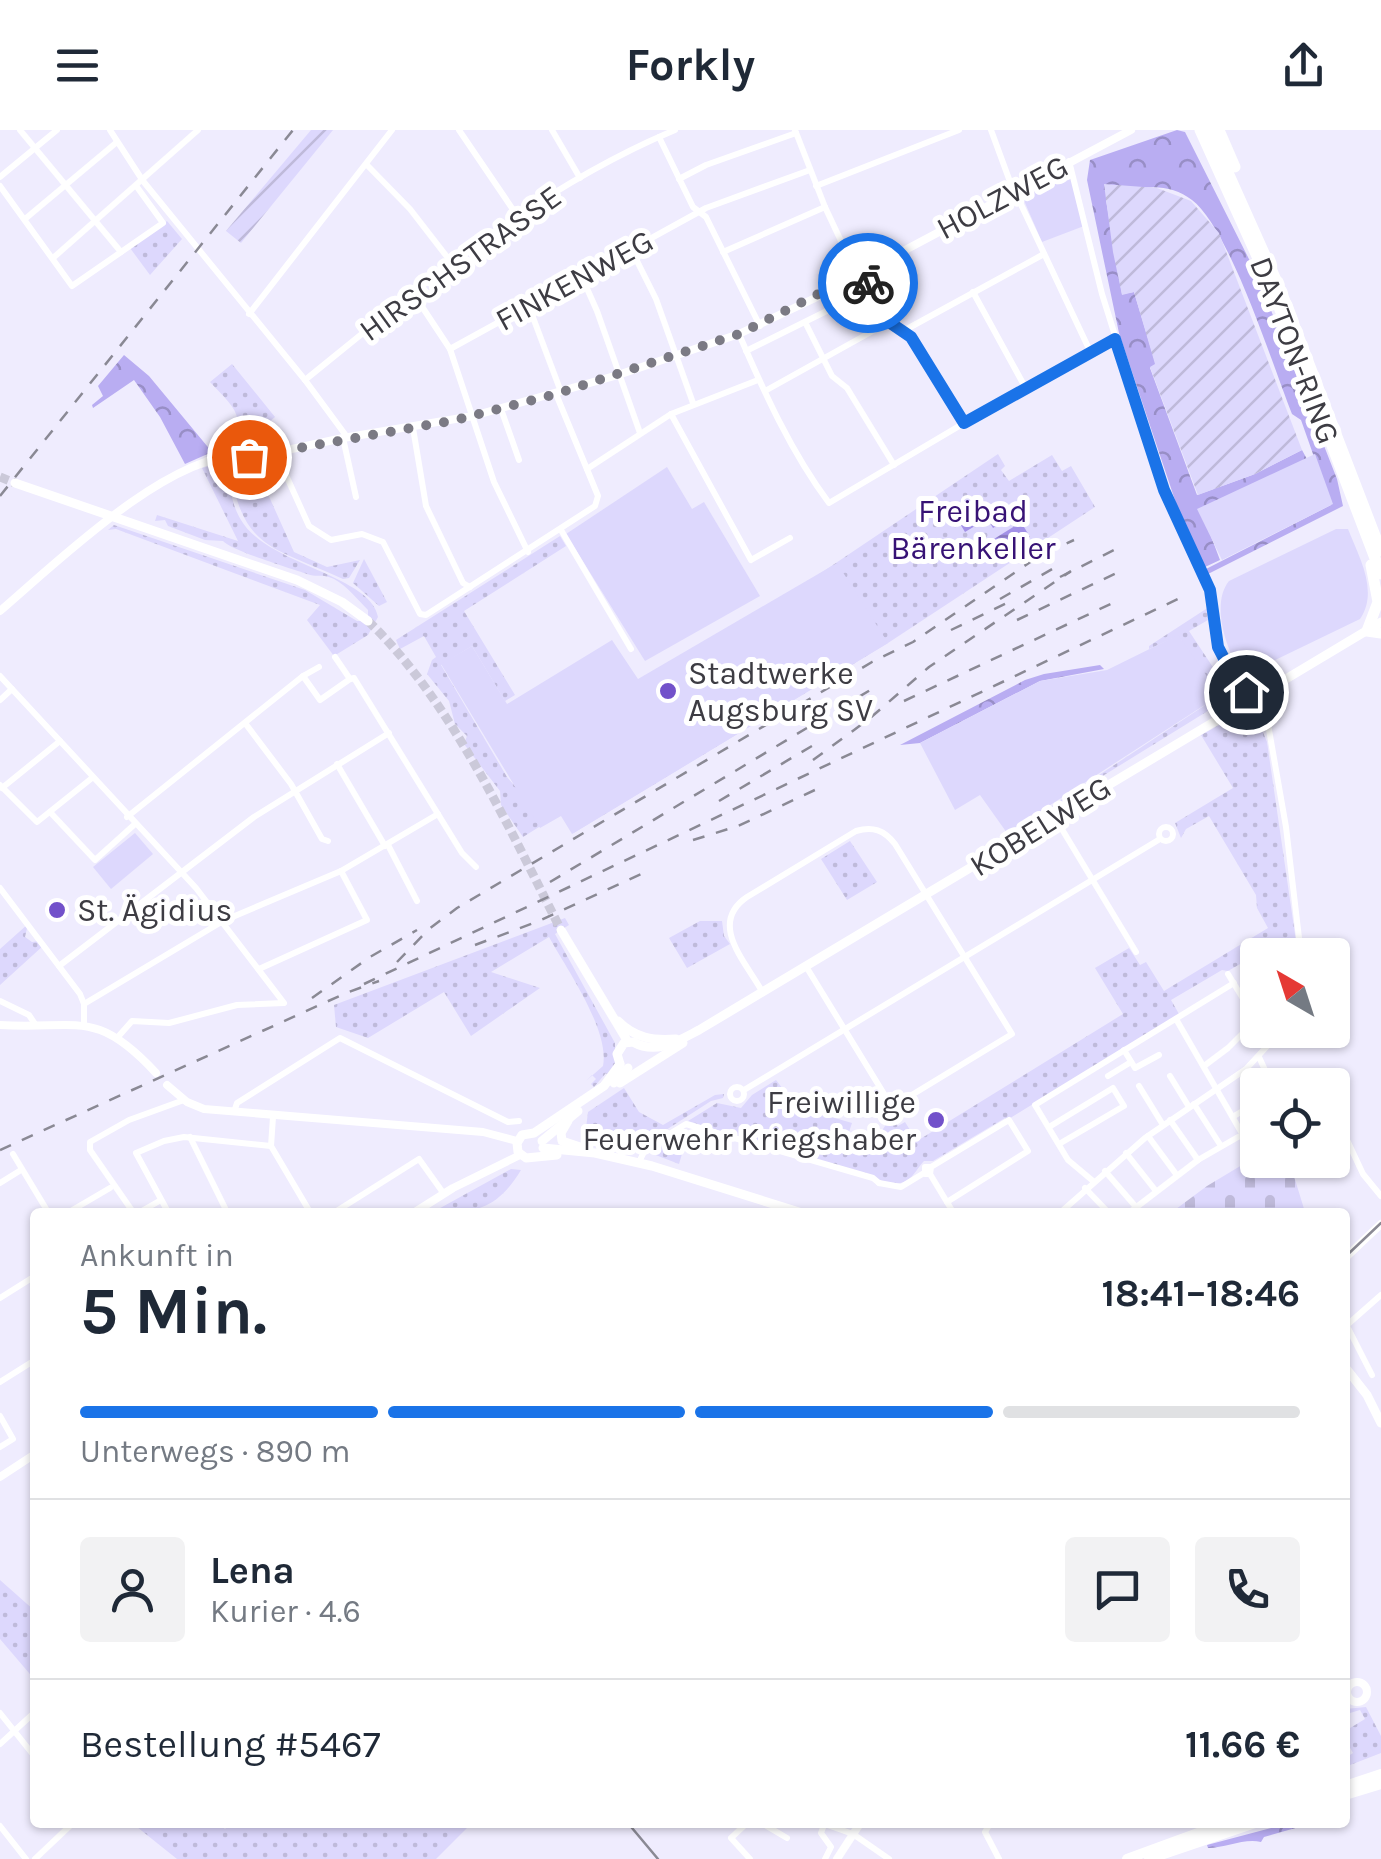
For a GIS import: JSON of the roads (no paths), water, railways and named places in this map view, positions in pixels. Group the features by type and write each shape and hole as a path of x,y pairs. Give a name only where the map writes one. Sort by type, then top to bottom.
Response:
{"highway":[{"path":"1191,130 1236,223 1260,250"},
{"name":"DAYTON-RING","path":"1200,130 1260,250"},
{"name":"DAYTON-RING","path":"1209,130 1357,500 1381,574"},
{"path":"1219,130 1254,208 1260,250"},
{"path":"1357,500 1381,532"},
{"path":"1357,500 1380,595 1374,632"},
{"name":"DAYTON-RING","path":"1357,500 1381,551"}],"main road":[{"path":"15,482 297,580 342,602 368,621"},
{"name":"KOBELWEG","path":"624,1066 640,1064 643,1053 684,1041 1252,698 1374,632 1381,622"},
{"path":"561,930 624,1044 643,1053"},
{"path":"602,1002 622,1026 637,1036 684,1041"},
{"path":"539,1144 605,1091 684,1041"},
{"path":"624,1044 617,1054 624,1066"},
{"path":"605,1091 624,1066"},
{"path":"594,1152 570,1152 539,1144 522,1134 518,1140 520,1155 529,1159 539,1144 624,1066"},
{"path":"573,1114 562,1128 562,1141 785,1208"},
{"path":"1350,1373 1381,1423"},
{"path":"1350,1784 1381,1774"},
{"path":"1350,1793 1381,1784"},
{"path":"1127,1859 1212,1828"},
{"path":"1149,1859 1240,1828"}],"street":[{"path":"20,130 122,252"},
{"path":"0,178 57,130"},
{"path":"0,186 72,286 163,223 110,130"},
{"path":"53,259 198,130"},
{"path":"249,314 392,130"},
{"path":"459,130 518,216"},
{"path":"552,130 580,178"},
{"path":"640,130 646,143"},
{"name":"HIRSCHSTRASSE","path":"305,380 451,262 518,216 580,178 676,130"},
{"path":"816,186 960,130"},
{"path":"991,130 1014,190 1090,351"},
{"name":"HOLZWEG","path":"0,612 130,504 204,462 227,463 472,416 678,356 760,326 1130,130"},
{"path":"679,179 795,132 825,207 860,274 889,322 904,330 964,423"},
{"path":"658,137 698,212 706,217 760,326"},
{"path":"25,219 117,142"},
{"path":"1070,160 1115,339 1164,490 1210,590 1218,647 1268,724 1299,938"},
{"path":"366,165 410,209 451,262"},
{"name":"FINKENWEG","path":"450,349 698,212 810,170"},
{"path":"140,184 305,380 344,438 356,497"},
{"path":"723,252 825,207"},
{"path":"631,249 656,299 693,403"},
{"path":"904,330 1044,254"},
{"path":"581,276 640,433"},
{"path":"746,352 872,289"},
{"path":"973,292 1024,387"},
{"path":"413,293 450,349 494,482 528,552"},
{"path":"276,453 309,526 332,540 370,534 384,542 420,614 426,615 528,552 598,502 528,304"},
{"path":"765,391 889,322"},
{"path":"806,324 832,376 846,388 894,465"},
{"path":"739,334 758,380 826,500 832,503 1024,387 1115,339"},
{"path":"587,469 671,414 758,380"},
{"path":"501,409 519,460"},
{"path":"671,414 752,560 790,538"},
{"path":"412,428 426,506 464,584 470,587"},
{"path":"561,530 631,649"},
{"path":"336,657 350,678 354,678 467,860 476,867"},
{"path":"128,817 318,667"},
{"path":"0,676 181,872 284,1003 236,1006 169,1022 132,1021 117,1038"},
{"path":"302,676 320,700 350,678"},
{"path":"0,700 12,688"},
{"path":"244,723 322,839 328,841"},
{"path":"59,966 293,792 388,733"},
{"path":"60,741 1,786 33,821 92,778"},
{"path":"337,764 418,902"},
{"path":"50,812 95,860 134,824"},
{"path":"84,1004 222,921 341,871 438,814"},
{"path":"1054,816 1136,952"},
{"path":"764,994 728,931 729,916 741,901 856,831 869,827 890,837 1012,1034 896,1107 890,1106 807,968"},
{"path":"744,1090 1160,839"},
{"path":"259,970 367,920 341,871"},
{"path":"0,888 84,1004 84,1025"},
{"path":"1204,1066 1254,1022 1254,1015 1228,974"},
{"path":"1093,1181 1068,1160 1035,1105 1234,983"},
{"path":"0,1001 29,1015 35,1024"},
{"path":"1176,1019 1240,1129"},
{"path":"0,1025 84,1025 117,1038 156,1073"},
{"path":"234,1113 237,1103 340,1038 508,1122 519,1121"},
{"path":"1065,1208 1126,1153 1267,1048"},
{"path":"1124,1050 1136,1068 1159,1054"},
{"path":"1260,1056 1265,1068"},
{"path":"1108,1076 1131,1062"},
{"path":"1170,1076 1221,1146"},
{"path":"168,1085 180,1101 204,1109 484,1132 518,1140"},
{"path":"1139,1086 1198,1160"},
{"path":"1049,1127 1114,1088 1124,1106 1060,1144"},
{"path":"133,1208 90,1150 90,1142 120,1124 180,1101"},
{"path":"1234,1116 1240,1112"},
{"path":"273,1117 271,1146 307,1208"},
{"path":"639,1162 646,1148 686,1124 901,1187 1009,1120 1028,1151 948,1202"},
{"path":"1148,1136 1176,1174"},
{"path":"166,1208 136,1153 169,1139 190,1137 271,1146"},
{"path":"190,1137 225,1208"},
{"path":"1135,1208 1176,1174 1240,1139"},
{"path":"1350,1147 1381,1196"},
{"path":"1126,1153 1156,1190"},
{"path":"12,1154 45,1208"},
{"path":"421,1208 520,1155"},
{"path":"341,1208 419,1159 444,1194"},
{"path":"0,1184 21,1170"},
{"path":"928,1171 951,1208"},
{"path":"1105,1171 1132,1208"},
{"path":"77,1208 110,1188"},
{"path":"1086,1188 1104,1208"},
{"path":"144,1208 161,1200"},
{"path":"1350,1253 1381,1224"},
{"path":"0,1298 30,1279"},
{"path":"1350,1321 1381,1295"},
{"path":"1350,1332 1372,1375"},
{"path":"0,1382 30,1366"},
{"path":"0,1416 13,1439 0,1446"},
{"path":"0,1477 30,1457"},
{"path":"1350,1700 1358,1702 1368,1694 1363,1684 1352,1684"},
{"path":"0,1713 30,1751"},
{"path":"0,1744 30,1717"},
{"path":"0,1826 26,1859"},
{"path":"35,1859 68,1828"},
{"path":"742,1828 731,1838 750,1859"},
{"path":"770,1828 787,1838"},
{"path":"821,1828 831,1847 826,1859"},
{"path":"834,1828 853,1834 889,1859"},
{"path":"837,1859 857,1828"},
{"path":"987,1828 984,1832 999,1859"}],"tunnel":[{"path":"0,477 15,483"},
{"path":"368,621 426,688 452,727 499,808 561,930"}],"tram line":[{"path":"1350,1252 1381,1223"},
{"path":"632,1828 658,1859"}],"railway":[{"path":"0,496 293,130"},
{"path":"397,962 429,929 457,908 872,662 913,642 1039,556 1074,540"},
{"path":"1060,577 1114,550"},
{"path":"1000,599 1061,564"},
{"path":"813,760 869,719 929,667 1071,571"},
{"path":"1017,620 1121,571"},
{"path":"364,984 1180,598"},
{"path":"951,630 1015,599"},
{"path":"904,701 1117,601"},
{"path":"550,882 872,689"},
{"path":"719,801 822,740"},
{"path":"693,840 738,826 817,789"},
{"path":"475,945 539,921 641,874"},
{"path":"312,998 417,930"},
{"path":"0,1150 379,981"}],"place":[{"name":"Stadtwerke Augsburg SV","path":"668,691"},
{"name":"St. Ägidius","path":"57,910"},
{"name":"Freiwillige Feuerwehr Kriegshaber","path":"936,1120"}],"park label":[{"name":"Freibad Bärenkeller","path":"973,530"}]}
